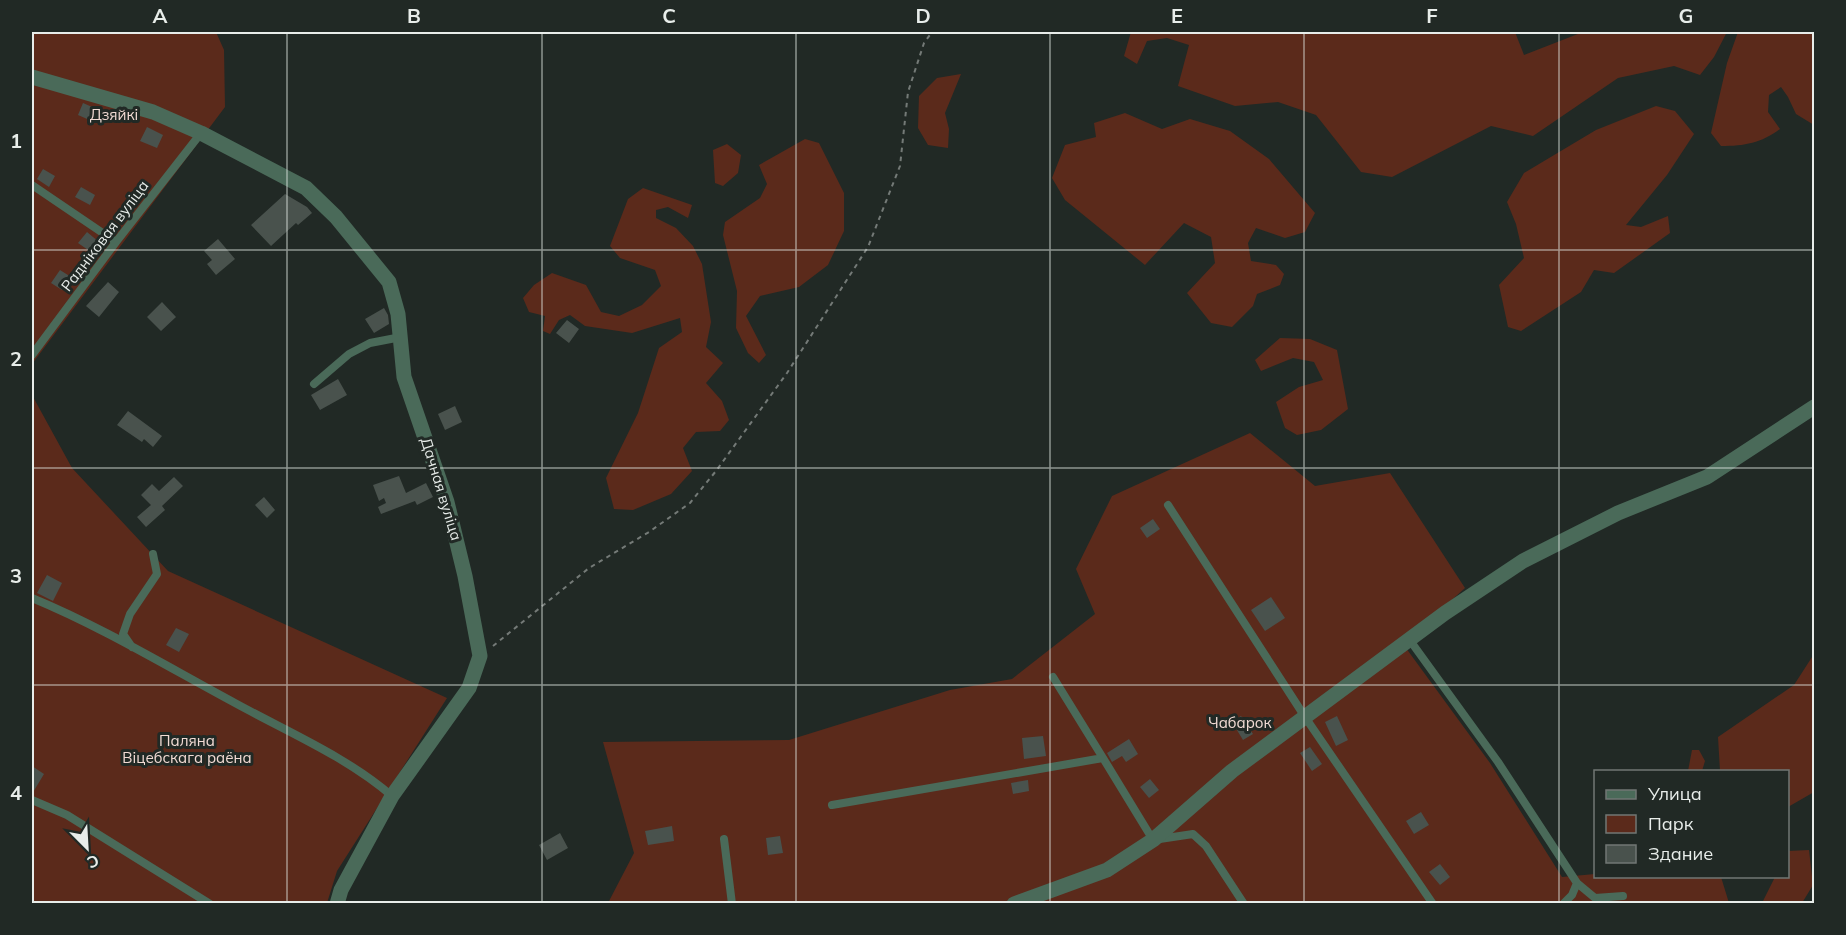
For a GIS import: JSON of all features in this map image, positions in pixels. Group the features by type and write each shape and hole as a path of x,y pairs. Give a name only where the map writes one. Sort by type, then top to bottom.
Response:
{"street":[{"name":"Дачная вуліца","path":"32,77 153,112 201,133 306,188 336,217 389,282 398,314 404,377 447,502 465,576 480,656 469,688 392,796 341,890 337,903"},
{"path":"1014,903 1107,870 1153,840 1232,771 1445,613 1523,561 1618,513 1707,477 1815,407"}],"lane":[{"name":"Радніковая вуліца","path":"32,355 201,133"},
{"path":"32,185 116,242"},
{"path":"314,384 349,354 370,343 400,337"},
{"path":"1168,505 1305,717 1433,903"},
{"path":"133,648 123,634 130,614 157,574 153,554"},
{"path":"32,598 133,648 360,771 392,796"},
{"path":"1409,639 1498,762 1577,883 1596,898 1623,896"},
{"path":"1053,677 1153,840 1193,834 1206,846 1244,903"},
{"path":"832,804 1103,758"},
{"path":"32,800 67,815 210,903"},
{"path":"724,839 732,903"},
{"path":"1563,903 1572,895 1577,883"}],"path":[{"path":"480,656 589,568 649,532 690,503 787,373 868,247 900,166 908,92 924,43 932,32"}],"green space":[{"name":"Дзяйкі","path":"32,32 216,32 224,50 225,107 32,364"},
{"path":"1131,32 1515,32 1524,55 1583,32 1727,32 1714,57 1700,75 1674,66 1618,78 1533,136 1491,126 1392,177 1361,172 1316,115 1278,102 1235,106 1178,86 1189,45 1167,38 1147,41 1137,64 1124,56"},
{"path":"1738,32 1814,32 1814,125 1796,114 1781,87 1769,95 1768,112 1780,129 1752,143 1721,146 1711,133 1727,63"},
{"path":"961,74 945,113 949,129 948,148 928,145 918,128 919,96 937,78"},
{"path":"1656,106 1675,111 1694,134 1667,175 1626,225 1641,227 1668,216 1670,233 1614,273 1594,270 1581,292 1521,331 1508,327 1499,285 1524,258 1516,224 1507,202 1524,173 1596,130"},
{"path":"1125,113 1162,129 1190,119 1230,131 1269,159 1315,213 1305,232 1285,238 1256,228 1248,243 1251,261 1276,265 1284,274 1280,285 1257,294 1253,306 1232,327 1211,323 1187,293 1215,263 1211,237 1184,223 1145,265 1065,200 1052,178 1065,145 1096,137 1094,123"},
{"path":"805,139 819,143 844,193 844,231 828,265 799,287 760,296 746,316 766,355 759,363 748,353 736,328 737,291 723,235 725,222 760,198 767,184 759,165"},
{"path":"727,144 741,155 738,173 723,186 715,183 713,150"},
{"path":"643,188 692,205 688,218 668,207 656,210 656,218 676,228 693,246 702,264 711,322 706,347 723,363 706,383 722,401 729,420 720,431 696,432 683,448 692,471 671,494 633,510 614,509 606,478 638,413 659,348 682,332 680,318 632,333 585,326 570,315 559,320 550,334 543,331 545,316 529,312 523,298 534,285 552,273 586,285 601,312 619,316 642,305 661,286 655,270 620,258 610,246 628,199"},
{"path":"1280,338 1310,339 1337,350 1348,409 1321,430 1297,435 1285,428 1276,402 1299,387 1323,380 1314,362 1293,358 1261,371 1255,360"},
{"name":"Паляна Віцебскага раёна","path":"32,395 72,468 168,571 447,698 337,871 327,903 32,903"},
{"name":"Чабарок","path":"1250,433 1315,486 1390,473 1465,588 1403,644 1490,763 1562,877 1594,874 1594,878 1721,878 1729,903 608,903 634,853 603,742 789,740 950,690 1012,679 1095,614 1076,569 1112,496"},
{"path":"1814,654 1814,792 1789,806 1789,770 1720,770 1718,737 1794,685"},
{"path":"1692,750 1699,750 1705,761 1702,770 1688,770"},
{"path":"1809,850 1813,885 1802,903 1762,903 1774,878 1789,878 1789,851"}],"building":[{"path":"83,103 99,110 94,122 78,115"},
{"path":"147,127 163,135 157,148 140,141"},
{"path":"43,169 55,176 49,187 37,179"},
{"path":"81,187 95,195 90,205 75,197"},
{"path":"285,194 307,207 312,213 298,225 296,223 271,246 251,225"},
{"path":"87,232 99,242 91,252 78,243"},
{"path":"218,239 235,259 216,275 207,264 212,260 204,251"},
{"path":"60,270 71,277 62,290 51,283"},
{"path":"108,282 119,292 99,317 86,306"},
{"path":"162,302 176,317 161,331 147,317"},
{"path":"384,308 389,324 374,333 365,319"},
{"path":"567,320 579,329 569,343 556,333"},
{"path":"338,379 347,395 320,410 311,395"},
{"path":"455,406 462,422 445,430 438,414"},
{"path":"128,411 162,436 153,447 144,439 142,442 117,425"},
{"path":"399,476 406,493 426,483 433,497 417,505 415,501 381,514 378,507 386,503 384,498 379,501 373,485"},
{"path":"174,477 183,486 162,506 165,510 146,527 137,517 151,505 141,495 152,484 159,491"},
{"path":"264,497 275,510 267,518 255,505"},
{"path":"1153,519 1160,529 1147,538 1140,528"},
{"path":"47,575 62,583 53,601 37,593"},
{"path":"1271,597 1285,618 1265,631 1251,610"},
{"path":"176,628 189,634 179,652 166,645"},
{"path":"1241,716 1253,734 1243,740 1232,722"},
{"path":"1337,716 1348,740 1336,746 1325,722"},
{"path":"1043,736 1046,756 1024,759 1022,738"},
{"path":"1129,739 1138,754 1126,762 1122,756 1112,762 1107,753"},
{"path":"1310,747 1322,764 1312,771 1300,753"},
{"path":"32,766 44,774 32,794"},
{"path":"1150,779 1159,790 1149,798 1140,787"},
{"path":"1028,780 1029,791 1013,794 1011,783"},
{"path":"1421,812 1429,825 1414,834 1406,821"},
{"path":"672,826 674,841 648,845 645,831"},
{"path":"560,833 568,848 547,860 539,845"},
{"path":"780,836 783,853 768,855 766,838"},
{"path":"1440,864 1450,877 1440,885 1429,872"}]}
